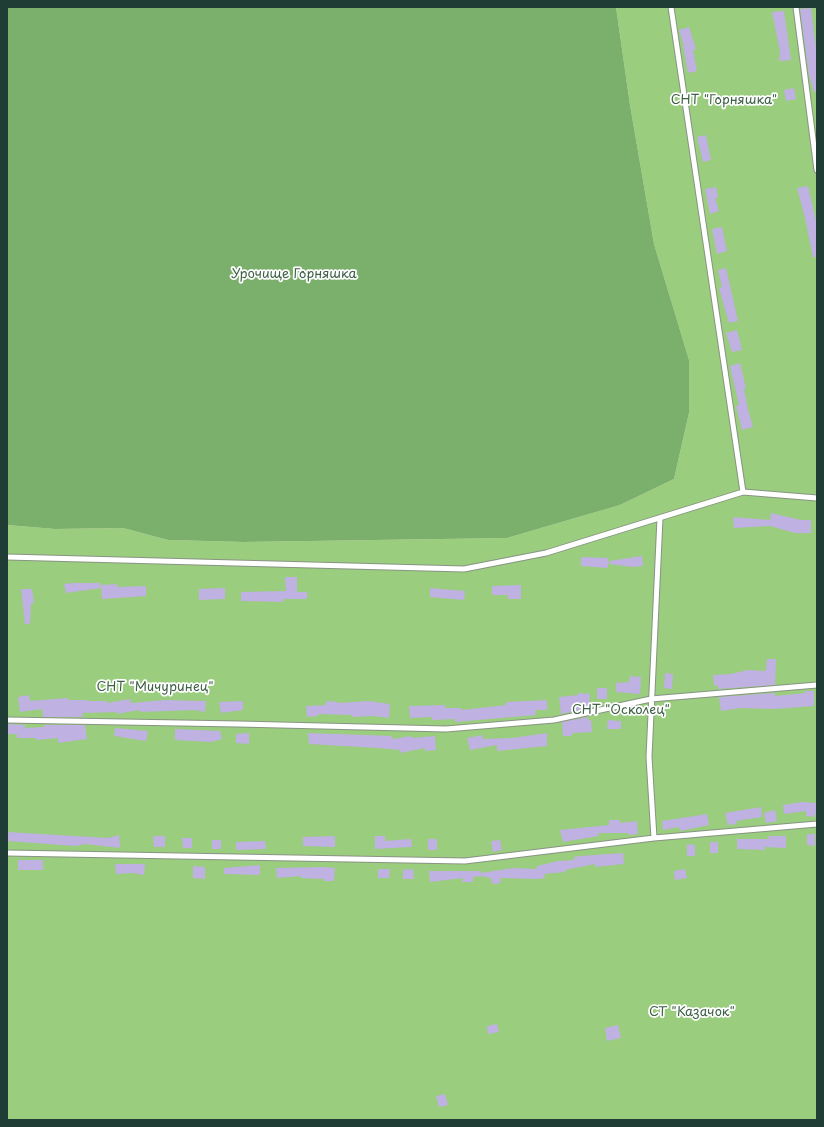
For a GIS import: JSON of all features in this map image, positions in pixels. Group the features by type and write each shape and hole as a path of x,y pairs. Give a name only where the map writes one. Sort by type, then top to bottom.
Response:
{"lane":[{"path":"671,7 743,492"},
{"path":"796,7 817,170"},
{"path":"7,557 464,569 546,553 743,492 817,498"},
{"path":"654,838 649,758 660,518"},
{"path":"7,720 446,729 554,720 651,699 817,685"},
{"path":"7,853 465,861 654,838 817,824"}],"green space":[{"name":"Урочище Горняшка","path":"7,7 616,7 630,105 654,244 689,360 689,413 674,479 620,505 507,538 244,542 168,540 123,528 55,529 7,525"},
{"path":"616,7 817,7 817,1120 7,1120 7,525 55,529 123,528 168,540 244,542 507,538 620,505 674,479 689,413 689,360 654,244 630,105"}],"building":[{"path":"811,8 817,56 817,91 814,92 809,75 800,9"},
{"path":"784,11 791,60 779,61 780,52 772,12"},
{"path":"689,27 696,49 693,50 697,71 688,73 684,46 679,30"},
{"path":"794,88 796,99 786,101 784,90"},
{"path":"706,135 711,160 703,162 697,137"},
{"path":"808,186 817,225 817,257 813,257 797,188"},
{"path":"716,187 718,198 715,198 719,211 710,214 705,189"},
{"path":"722,227 727,251 717,254 712,229"},
{"path":"726,268 738,321 729,323 719,288 722,287 718,270"},
{"path":"737,330 742,350 732,352 726,333"},
{"path":"740,363 746,388 744,389 748,409 753,427 742,430 736,406 739,405 730,366"},
{"path":"771,513 801,520 811,520 811,533 795,533 770,526 734,528 733,517 770,520"},
{"path":"642,556 643,566 632,567 609,564 609,561"},
{"path":"581,557 608,558 608,568 581,566"},
{"path":"285,577 297,577 297,592 307,592 307,599 283,599 283,602 241,601 241,592 286,591"},
{"path":"100,583 101,588 66,593 64,584"},
{"path":"117,584 117,587 146,586 146,596 102,599 101,585"},
{"path":"521,585 521,599 508,599 508,595 492,595 492,586"},
{"path":"225,588 225,599 199,600 199,589"},
{"path":"430,588 465,591 464,600 430,597"},
{"path":"21,589 32,589 34,603 31,604 30,624 25,624"},
{"path":"767,659 776,659 775,685 718,689 718,685 714,686 713,675 730,674 748,670 764,671 766,670"},
{"path":"665,673 673,674 672,689 664,688"},
{"path":"630,676 641,677 640,694 616,692 616,683 629,682"},
{"path":"597,688 607,688 607,699 597,699"},
{"path":"805,691 814,691 814,706 774,709 741,708 721,711 719,697 775,693 775,696 805,693"},
{"path":"578,693 590,694 589,708 561,714 559,697 578,695"},
{"path":"29,695 30,701 68,698 68,700 107,701 107,703 130,699 131,703 164,700 206,701 205,712 194,710 140,712 140,710 116,714 117,712 82,713 83,717 43,717 42,709 20,712 18,697"},
{"path":"547,700 547,710 535,710 536,715 455,722 455,719 432,720 432,717 410,718 409,706 445,705 445,708 461,708 462,710 506,705 506,702"},
{"path":"243,701 243,710 221,713 219,702"},
{"path":"326,701 338,703 368,701 390,704 389,718 318,714 318,716 307,717 306,706 326,705"},
{"path":"588,717 588,720 591,720 592,732 572,733 572,736 563,736 562,722"},
{"path":"608,720 621,721 621,729 607,729"},
{"path":"7,724 25,725 25,728 44,727 44,725 85,725 87,739 58,743 58,738 36,740 36,738 17,738 17,734 7,734"},
{"path":"115,728 148,731 146,741 114,736"},
{"path":"175,729 220,731 222,739 211,742 175,740"},
{"path":"249,733 249,744 236,743 236,734"},
{"path":"308,733 392,736 392,739 412,736 412,738 435,736 436,750 425,751 425,748 400,753 400,750 309,744"},
{"path":"547,733 547,746 497,751 497,745 470,750 467,738 482,735 483,739 512,738"},
{"path":"802,802 817,803 815,817 806,816 806,811 784,814 783,805"},
{"path":"761,807 762,817 736,821 737,824 728,825 725,813"},
{"path":"775,810 777,821 766,823 764,813"},
{"path":"707,814 709,825 680,831 679,827 663,830 662,821"},
{"path":"609,820 620,820 620,823 637,821 638,834 628,835 628,833 598,833 599,836 563,842 560,830 609,825"},
{"path":"7,832 108,838 119,835 120,848 85,844 76,846 7,841"},
{"path":"807,834 815,834 815,846 807,845"},
{"path":"153,836 165,836 165,847 154,847"},
{"path":"335,836 335,847 303,846 303,837"},
{"path":"375,836 385,836 385,841 411,839 412,847 375,849"},
{"path":"768,836 786,836 786,848 765,847 765,850 737,849 737,839 769,839"},
{"path":"182,838 192,838 192,848 183,848"},
{"path":"428,839 437,839 437,850 428,850"},
{"path":"212,840 221,840 221,849 212,849"},
{"path":"500,840 502,850 493,852 491,841"},
{"path":"265,841 266,849 236,850 236,842"},
{"path":"710,842 718,842 718,853 710,853"},
{"path":"687,844 695,845 695,856 687,856"},
{"path":"623,853 624,864 595,867 595,864 565,870 565,872 544,874 545,878 500,878 501,883 492,884 491,878 480,876 473,877 473,882 462,882 463,878 430,882 429,871 481,871 481,873 513,868 537,869 537,866 558,861 574,860 574,857"},
{"path":"18,860 43,860 43,870 18,870"},
{"path":"115,864 145,864 144,875 133,873 116,874"},
{"path":"260,865 260,875 224,874 224,868"},
{"path":"193,866 205,867 205,879 193,878"},
{"path":"276,868 335,868 334,881 301,878 301,876 277,878"},
{"path":"378,869 390,869 389,878 378,878"},
{"path":"413,869 414,879 403,879 403,870"},
{"path":"685,869 687,878 675,880 674,871"},
{"path":"497,1024 499,1032 488,1034 487,1026"},
{"path":"618,1025 621,1038 607,1041 605,1028"},
{"path":"445,1094 448,1105 439,1107 436,1096"}],"park label":[{"name":"СНТ \"Горняшка\"","path":"724,100"},
{"name":"СНТ \"Мичуринец\"","path":"155,687"},
{"name":"СНТ \"Осколец\"","path":"621,710"},
{"name":"СТ \"Казачок\"","path":"692,1012"}]}
